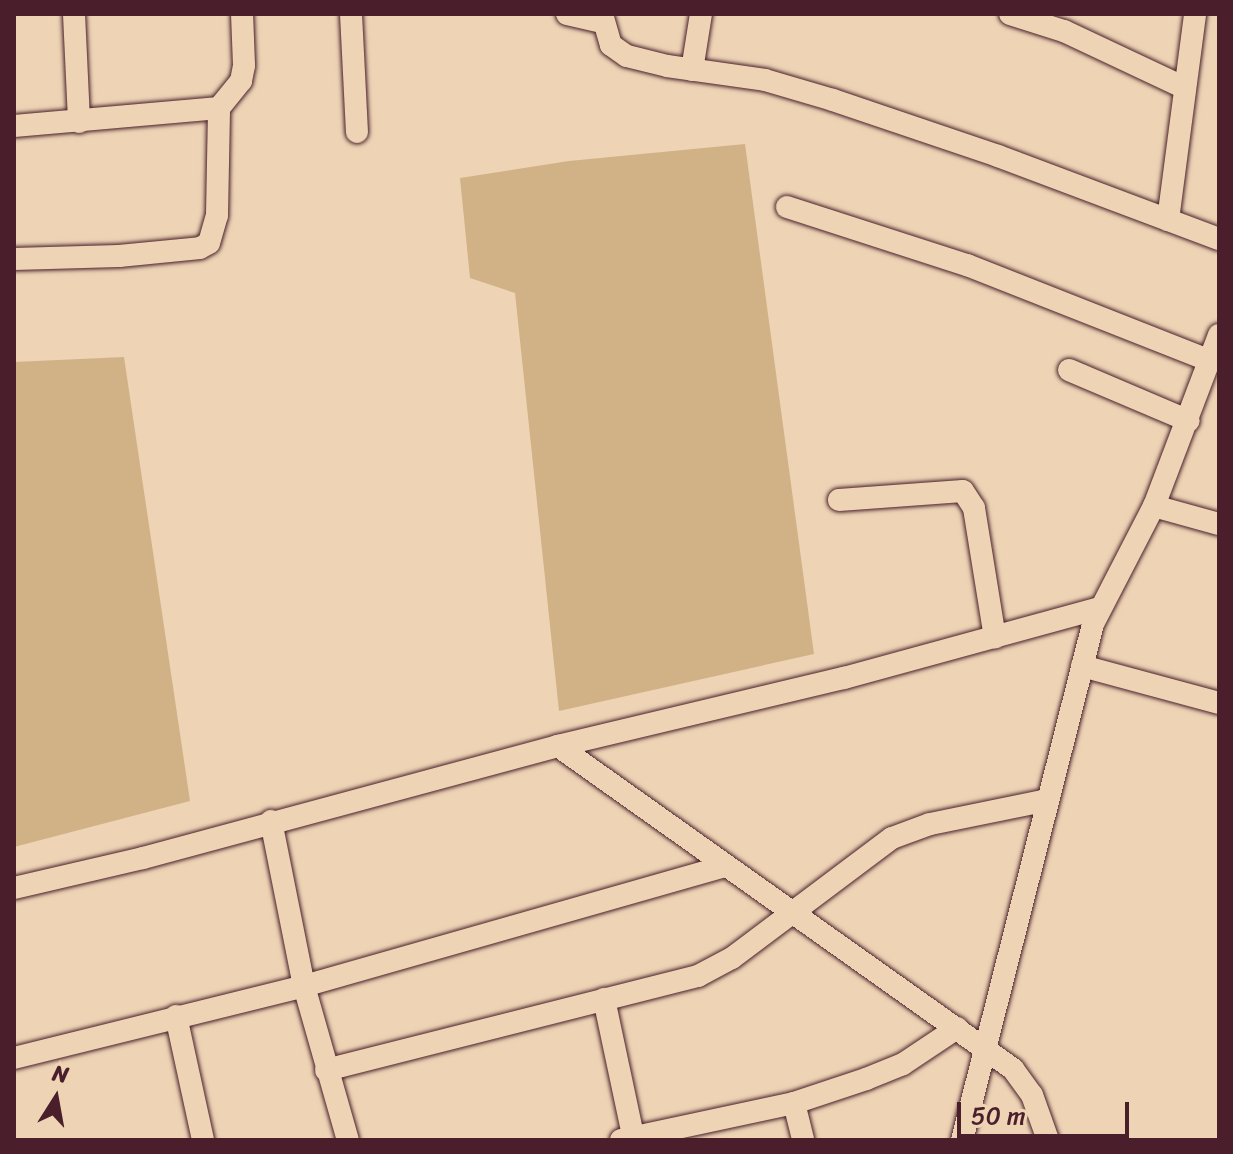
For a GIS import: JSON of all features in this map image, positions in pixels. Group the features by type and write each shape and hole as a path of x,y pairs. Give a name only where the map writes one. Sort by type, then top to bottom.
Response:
{"street":[{"path":"74,14 79,122"},
{"path":"14,259 119,256 200,248 209,243 217,215 219,108 241,81 244,65 242,14"},
{"path":"351,14 357,132"},
{"path":"567,14 602,18 611,45 627,56 692,70 765,80 833,100 1219,239"},
{"path":"692,70 701,14"},
{"path":"1010,14 1064,31 1183,87"},
{"path":"1168,220 1183,87 1195,14"},
{"path":"14,126 219,108"},
{"path":"787,207 967,265 1208,360"},
{"path":"962,1140 999,1060 1048,800 1100,608 1154,506 1189,421 1219,335"},
{"path":"1069,370 1189,421"},
{"path":"839,500 963,491 974,508 995,637"},
{"path":"1154,506 1219,524"},
{"path":"14,888 143,858 558,746 844,678 1100,608"},
{"path":"1082,666 1219,703"},
{"path":"558,746 999,1060 1032,1095 1048,1140"},
{"path":"326,1070 716,968 875,849 909,830 1048,800"},
{"path":"271,821 304,986 348,1140"},
{"path":"14,1058 304,986 726,866"},
{"path":"604,999 627,1138 794,1103 887,1072 957,1028"},
{"path":"176,1016 203,1140"},
{"path":"794,1103 803,1140"}],"building":[{"path":"745,144 814,654 559,711 515,293 470,278 460,178 569,161"},
{"path":"124,357 190,801 14,847 14,362"}]}
